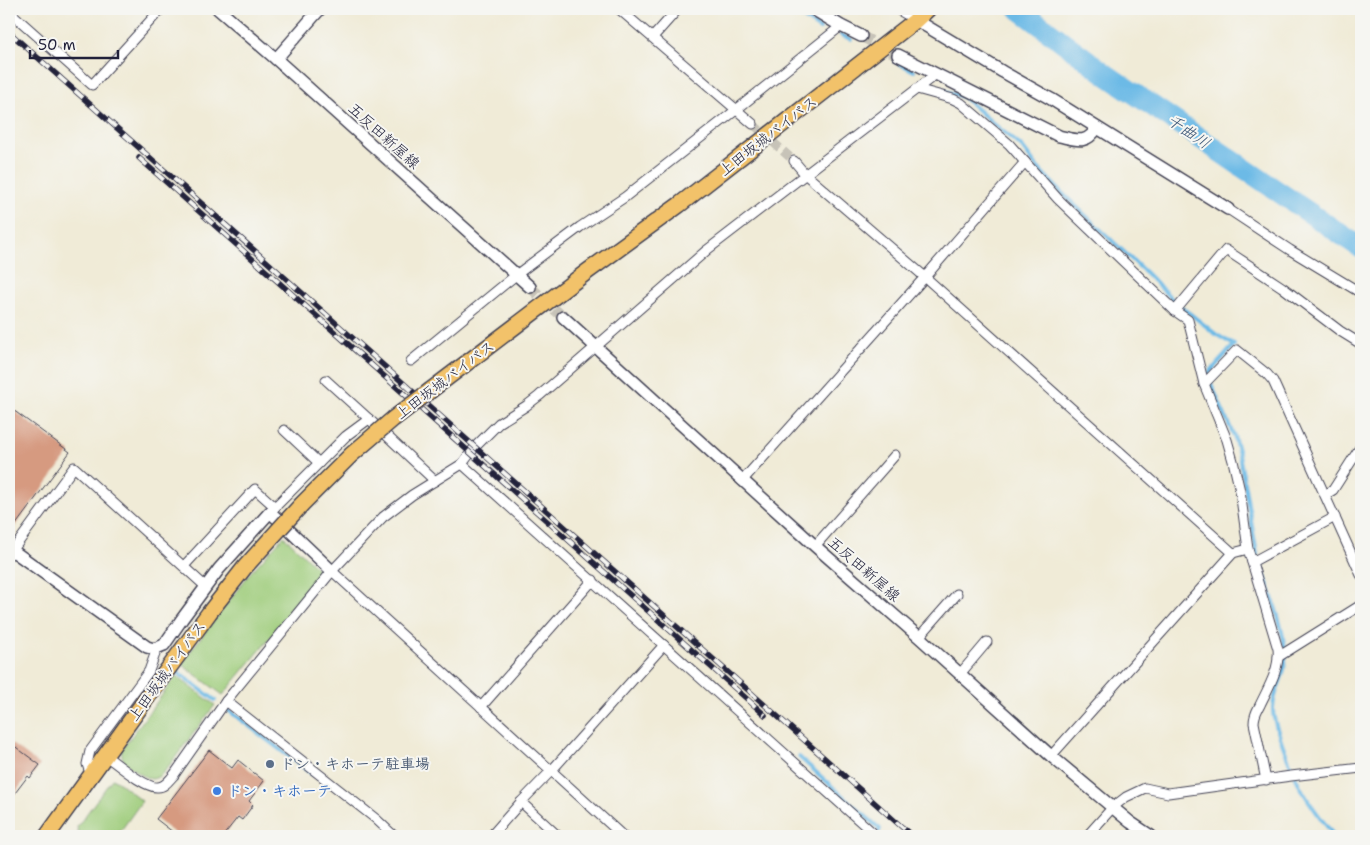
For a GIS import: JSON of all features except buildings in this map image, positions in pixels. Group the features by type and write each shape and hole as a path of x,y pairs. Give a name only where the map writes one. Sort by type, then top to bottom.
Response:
{"highway":[{"name":"上田坂城バイパス","path":"47,836 209,613 245,567 302,504 351,455 393,419 588,271 679,205 928,9"}],"street":[{"path":"9,11 92,85 161,9"},
{"name":"五反田新屋線","path":"218,9 530,288"},
{"path":"276,59 320,9"},
{"path":"619,9 753,124"},
{"path":"653,37 678,9"},
{"path":"813,9 861,36"},
{"path":"896,9 1051,99 1361,293"},
{"path":"411,361 516,275 580,227 625,197 841,26"},
{"path":"898,56 1059,136 1082,140 1091,137 1097,128"},
{"path":"106,756 149,786 158,788 165,784 174,775 226,701 332,571 383,517 412,495 462,464 475,447 499,423 539,396 708,250 935,74"},
{"path":"917,88 961,103 1009,144 1058,199 1178,307 1188,320 1228,440 1240,491 1248,549 1278,649 1283,655"},
{"path":"794,161 805,174 925,277 1233,553"},
{"path":"742,480 925,277 1024,162"},
{"path":"1178,307 1226,250 1282,287 1340,331 1361,344"},
{"name":"五反田新屋線","path":"563,317 815,546 1051,756 1140,830 1151,836"},
{"path":"1207,381 1237,350 1273,381 1361,575"},
{"path":"326,380 435,481"},
{"path":"206,587 74,467 10,551 146,647 154,649 164,645 206,587 219,569 273,510 346,436 369,419"},
{"path":"284,430 319,462"},
{"path":"1325,495 1333,490 1361,446"},
{"path":"815,546 895,455"},
{"path":"462,464 872,832 869,836"},
{"path":"184,566 255,489 332,571 623,836"},
{"path":"1252,562 1335,517"},
{"path":"1051,756 1233,553 1248,549"},
{"path":"480,707 593,580"},
{"path":"918,637 957,594"},
{"path":"1266,780 1254,723 1254,714 1283,655 1361,605"},
{"path":"960,674 987,642"},
{"path":"491,836 664,645"},
{"path":"91,776 87,764 90,751 149,671 156,654 154,649"},
{"path":"226,701 376,819 394,836"},
{"path":"1087,836 1113,807 1126,796 1145,788 1168,793 1295,775 1361,768"},
{"path":"521,802 558,836"}],"green space":[{"path":"284,536 317,568 320,573 319,579 223,695 181,664 251,572"},
{"path":"176,676 215,705 165,771 152,779 137,772 124,761 122,749"},
{"path":"112,779 116,780 142,801 117,836 79,836 77,827"}],"waterway":[{"path":"791,9 820,29"},
{"name":"千曲川","path":"1019,9 1107,75 1361,248"},
{"path":"841,35 851,39"},
{"path":"895,61 914,71"},
{"path":"930,86 963,97 1022,147 1037,167 1063,194 1173,300 1217,335 1234,345 1209,373"},
{"path":"1209,379 1234,436 1239,454 1257,554"},
{"path":"1260,562 1277,612 1285,650 1283,674 1273,704 1275,723 1302,789 1334,836"},
{"path":"177,672 215,700"},
{"path":"228,710 312,774"},
{"path":"799,757 880,829 879,831"}],"tunnel":[{"path":"861,36 898,55"},
{"path":"753,124 794,161"},
{"path":"530,287 563,317"}],"railway":[{"path":"9,32 912,836"},
{"path":"139,158 765,715"}],"place":[{"name":"ドン・キホーテ駐車場","path":"270,764"},
{"name":"ドン・キホーテ","path":"217,791"}]}
